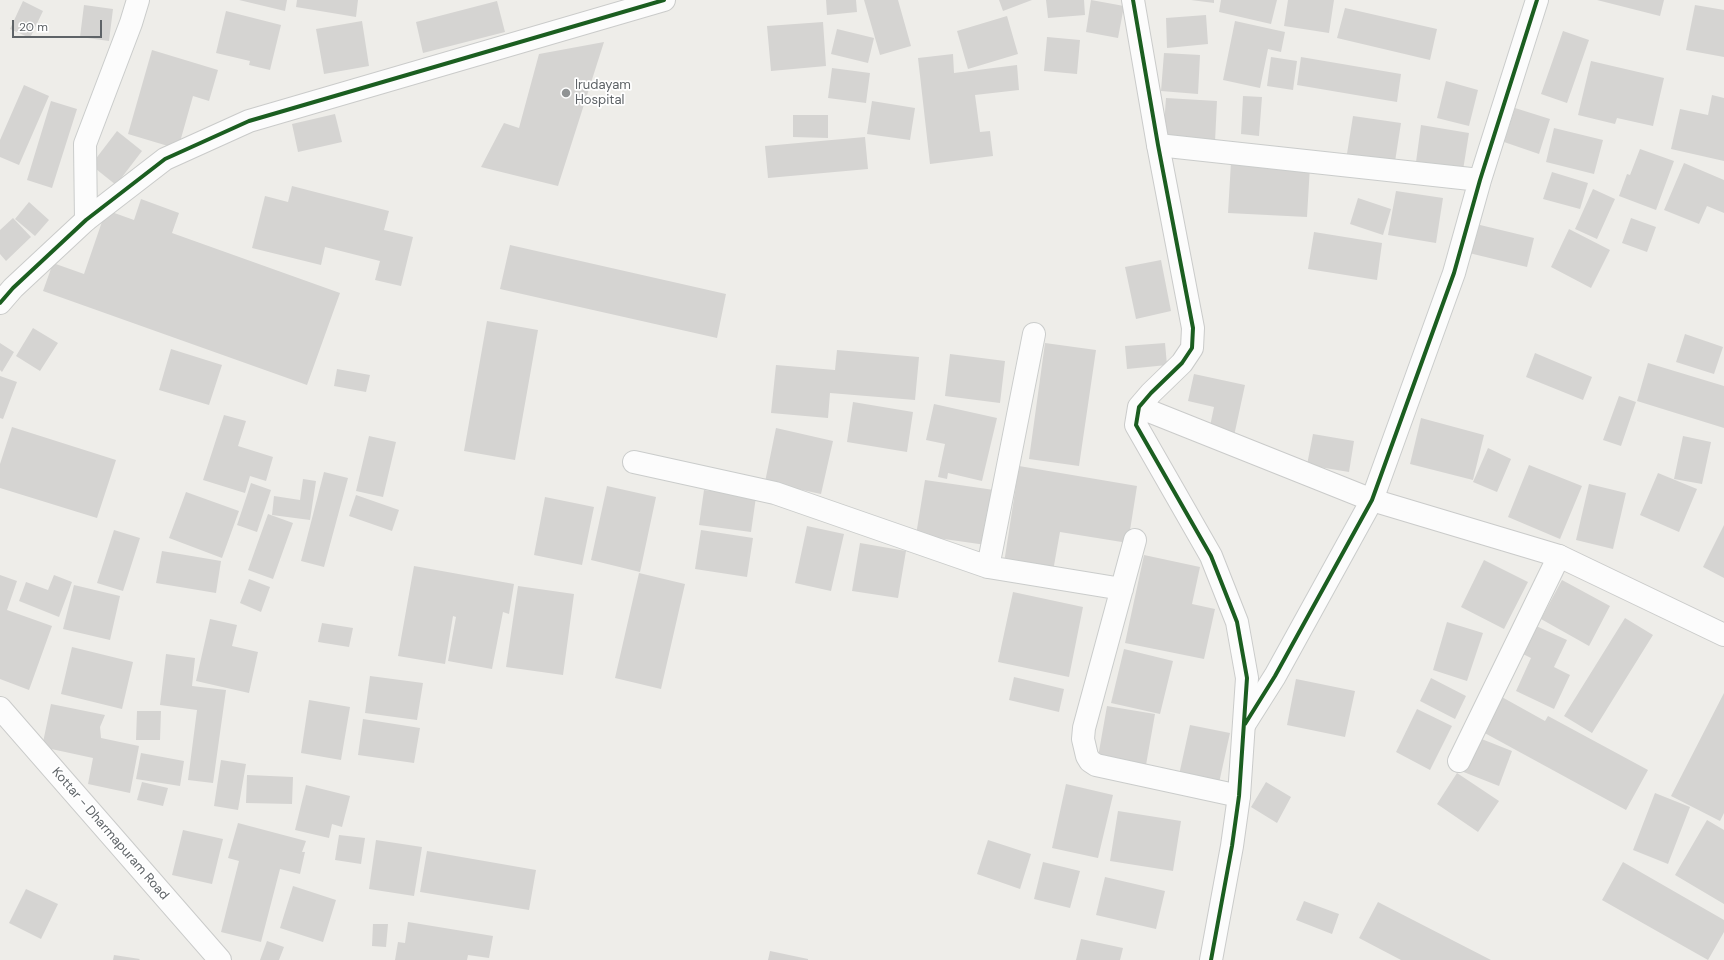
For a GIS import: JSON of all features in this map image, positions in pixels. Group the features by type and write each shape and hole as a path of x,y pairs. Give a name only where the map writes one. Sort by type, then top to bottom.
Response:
{"street":[{"path":"86,220 85,144 131,24 138,0"},
{"path":"0,303 13,288 86,220 166,159 249,121 664,0"},
{"path":"1133,0 1158,144 1193,328 1192,348 1182,363 1151,393 1139,407 1136,425 1211,556 1237,622 1247,678 1239,796 1232,846 1211,960"},
{"path":"1244,725 1275,676 1372,500 1454,273 1480,180 1537,0"},
{"path":"1158,144 1480,180"},
{"path":"988,567 1034,334"},
{"path":"1139,407 1372,500 1559,556 1724,635"},
{"path":"634,462 775,493 988,567 1122,589"},
{"path":"1135,540 1084,728 1083,739 1090,761 1096,765 1239,796"},
{"path":"1459,761 1559,556"},
{"name":"Kottar - Dharmapuram Road","path":"0,708 220,960"}],"building":[{"path":"239,0 287,0 285,11"},
{"path":"297,0 358,0 356,17 296,7"},
{"path":"826,0 856,0 857,12 827,15"},
{"path":"864,0 898,0 911,46 880,55"},
{"path":"999,0 1032,0 1003,11"},
{"path":"1046,0 1084,0 1085,15 1048,18"},
{"path":"1091,0 1124,6 1118,38 1086,32"},
{"path":"1191,0 1214,0 1214,3"},
{"path":"1221,0 1277,0 1271,24 1219,12"},
{"path":"1288,0 1334,0 1329,33 1284,26"},
{"path":"1597,0 1664,0 1660,16"},
{"path":"23,1 43,11 30,38 10,29"},
{"path":"497,1 505,32 423,53 416,22"},
{"path":"84,5 113,9 109,41 80,37"},
{"path":"1695,5 1724,10 1724,57 1686,50"},
{"path":"1345,8 1437,29 1430,60 1337,38"},
{"path":"226,11 281,25 270,70 249,65 250,61 216,53"},
{"path":"1206,15 1208,44 1167,48 1166,18"},
{"path":"1007,16 1018,54 968,69 957,31"},
{"path":"362,21 369,66 324,74 316,29"},
{"path":"1235,21 1285,32 1281,52 1268,49 1260,88 1223,80"},
{"path":"823,22 826,66 771,71 767,26"},
{"path":"837,29 874,38 868,63 831,54"},
{"path":"1563,31 1589,40 1567,103 1541,94"},
{"path":"1047,37 1080,40 1077,74 1044,71"},
{"path":"604,42 558,186 481,167 504,123 519,128 539,54"},
{"path":"152,50 218,70 209,101 193,96 178,149 128,134"},
{"path":"1164,53 1200,55 1198,94 1161,91"},
{"path":"953,54 954,73 1017,65 1019,90 975,95 980,132 990,131 993,156 930,164 918,58"},
{"path":"1271,57 1297,61 1293,90 1267,86"},
{"path":"1301,57 1401,74 1397,102 1297,85"},
{"path":"1591,61 1664,78 1653,126 1617,118 1615,124 1578,115"},
{"path":"832,68 870,73 866,103 828,98"},
{"path":"1446,81 1478,90 1469,126 1437,118"},
{"path":"24,85 49,96 19,165 0,157 0,140"},
{"path":"1712,95 1724,98 1724,161 1671,149 1680,109 1708,115"},
{"path":"1243,96 1262,97 1259,136 1241,134"},
{"path":"1166,98 1217,101 1215,142 1163,139"},
{"path":"51,101 77,109 52,188 27,180"},
{"path":"872,101 915,108 910,140 867,134"},
{"path":"1515,108 1550,119 1539,154 1504,142"},
{"path":"335,114 342,142 298,152 292,124"},
{"path":"793,115 828,115 828,138 793,137"},
{"path":"1353,116 1401,123 1394,168 1346,160"},
{"path":"1421,125 1469,133 1463,170 1416,162"},
{"path":"1554,128 1603,140 1594,174 1546,162"},
{"path":"117,131 142,151 116,185 91,165"},
{"path":"865,137 868,169 768,178 765,146"},
{"path":"1640,149 1674,161 1656,210 1619,196 1627,174 1630,175"},
{"path":"1231,162 1310,166 1307,217 1228,213"},
{"path":"1684,163 1724,180 1724,213 1707,206 1699,224 1664,210"},
{"path":"1552,172 1588,183 1580,209 1543,199"},
{"path":"292,186 389,211 384,230 413,237 401,286 375,280 380,261 325,247 321,265 252,248 265,196 288,202"},
{"path":"1593,189 1615,199 1597,239 1575,229"},
{"path":"1396,191 1443,198 1436,243 1388,235"},
{"path":"1358,198 1391,209 1383,235 1350,224"},
{"path":"141,199 179,213 172,233 340,293 307,385 43,291 53,263 84,274 106,210 134,220"},
{"path":"29,202 49,220 35,236 15,219"},
{"path":"13,218 31,237 6,261 0,254 0,230"},
{"path":"1631,218 1656,227 1647,252 1622,243"},
{"path":"1476,224 1534,238 1527,267 1469,253"},
{"path":"1569,229 1610,250 1591,288 1551,267"},
{"path":"1314,232 1382,243 1377,280 1308,269"},
{"path":"510,245 726,294 717,338 500,289"},
{"path":"1161,260 1171,311 1136,319 1125,267"},
{"path":"487,321 538,330 515,460 464,451"},
{"path":"33,328 58,343 40,371 16,356"},
{"path":"1685,334 1723,347 1714,374 1676,362"},
{"path":"0,343 14,352 2,372 0,370"},
{"path":"1045,343 1096,350 1079,466 1029,459"},
{"path":"1165,343 1167,365 1127,369 1125,346"},
{"path":"171,349 222,365 209,405 159,390"},
{"path":"837,350 919,357 915,400 830,393 828,418 771,413 776,365 835,370"},
{"path":"1535,353 1592,377 1583,400 1526,377"},
{"path":"950,354 1005,361 1000,403 945,396"},
{"path":"1648,363 1724,386 1724,428 1637,401"},
{"path":"337,369 370,375 366,392 334,386"},
{"path":"1194,374 1245,385 1234,436 1209,431 1214,407 1188,401"},
{"path":"0,376 17,382 3,419 0,418"},
{"path":"1619,396 1636,402 1621,446 1603,440"},
{"path":"853,402 913,412 907,452 847,442"},
{"path":"934,404 997,418 982,481 948,473 947,479 938,477 945,444 926,440"},
{"path":"224,415 246,421 238,446 273,457 266,481 250,476 245,493 203,480"},
{"path":"1421,418 1484,435 1473,480 1410,464"},
{"path":"12,427 116,460 97,518 0,488 0,464"},
{"path":"776,428 833,441 821,494 765,482"},
{"path":"1313,434 1354,441 1349,472 1307,465"},
{"path":"369,436 396,442 383,497 356,491"},
{"path":"1683,436 1711,442 1702,484 1674,479"},
{"path":"1488,448 1511,459 1497,492 1473,482"},
{"path":"1529,465 1582,486 1560,539 1508,517"},
{"path":"1019,466 1137,486 1128,543 1060,532 1053,571 1004,563"},
{"path":"324,472 348,478 324,567 301,561"},
{"path":"1658,473 1697,489 1679,532 1640,515"},
{"path":"303,479 316,481 310,520 272,515 274,496 300,500"},
{"path":"925,480 994,490 986,545 916,535"},
{"path":"251,483 271,490 257,532 237,525"},
{"path":"1589,484 1626,493 1613,549 1576,540"},
{"path":"607,486 656,497 640,572 591,560"},
{"path":"704,490 756,497 751,532 699,525"},
{"path":"186,492 239,511 222,558 169,538"},
{"path":"356,495 399,510 392,531 349,516"},
{"path":"545,497 594,507 582,565 534,555"},
{"path":"268,514 293,523 273,579 248,570"},
{"path":"1724,525 1724,578 1703,567"},
{"path":"807,526 844,534 831,591 795,583"},
{"path":"114,530 140,538 123,591 97,583"},
{"path":"701,530 753,538 747,577 695,569"},
{"path":"860,543 906,551 898,598 852,591"},
{"path":"162,551 221,561 216,593 156,583"},
{"path":"1144,555 1200,567 1192,604 1215,609 1204,659 1125,643"},
{"path":"1484,560 1528,582 1504,629 1461,607"},
{"path":"414,566 514,584 509,614 503,612 492,669 448,661 456,617 453,616 445,664 398,656"},
{"path":"639,573 685,584 661,689 615,678"},
{"path":"0,575 17,581 7,610 52,626 29,690 0,679"},
{"path":"54,575 72,582 59,617 19,601 26,582 48,590"},
{"path":"249,579 270,587 261,612 240,603"},
{"path":"1562,580 1610,606 1589,646 1541,619"},
{"path":"74,585 120,596 110,640 63,629"},
{"path":"518,586 574,594 563,675 506,667"},
{"path":"1013,592 1083,607 1069,677 998,662"},
{"path":"1625,618 1653,635 1592,733 1564,716"},
{"path":"210,619 237,625 232,646 258,652 249,693 196,681"},
{"path":"1447,622 1483,633 1467,681 1433,670"},
{"path":"322,623 353,628 349,647 318,642"},
{"path":"1534,625 1567,640 1554,667 1570,675 1554,709 1516,691 1531,658 1521,653"},
{"path":"72,647 133,662 122,709 61,694"},
{"path":"1124,649 1173,661 1160,714 1111,703"},
{"path":"166,654 195,658 192,686 226,690 213,783 188,780 197,710 160,705"},
{"path":"370,676 423,683 417,720 365,713"},
{"path":"1014,677 1064,689 1059,712 1009,700"},
{"path":"1431,678 1466,696 1455,719 1420,701"},
{"path":"1296,679 1355,691 1345,737 1287,725"},
{"path":"1724,693 1724,813 1720,821 1671,796"},
{"path":"1500,696 1545,721 1548,716 1648,770 1626,810 1481,731"},
{"path":"309,700 350,707 341,760 301,753"},
{"path":"51,704 105,715 100,727 101,738 139,746 130,793 88,784 93,758 42,747"},
{"path":"1107,706 1155,714 1146,765 1098,757"},
{"path":"1417,709 1452,726 1430,770 1396,752"},
{"path":"137,711 161,711 160,740 136,740"},
{"path":"363,719 420,728 414,763 358,755"},
{"path":"1190,725 1230,733 1219,783 1179,775"},
{"path":"1474,736 1512,751 1499,786 1461,771"},
{"path":"141,753 184,761 180,786 136,779"},
{"path":"221,760 246,764 238,810 214,806"},
{"path":"1457,773 1499,801 1478,832 1437,804"},
{"path":"247,775 293,777 292,804 246,803"},
{"path":"142,782 168,788 163,806 137,800"},
{"path":"1266,782 1291,797 1277,823 1251,807"},
{"path":"1066,784 1113,795 1098,858 1052,848"},
{"path":"306,785 350,796 342,827 332,824 329,838 295,830"},
{"path":"1655,793 1690,807 1668,864 1633,850"},
{"path":"1118,811 1181,821 1173,871 1110,861"},
{"path":"1707,820 1724,830 1724,904 1675,875"},
{"path":"238,823 306,841 302,852 305,852 300,874 280,869 261,942 221,932 239,861 228,858"},
{"path":"183,830 223,839 212,884 172,875"},
{"path":"339,835 365,838 361,864 335,860"},
{"path":"376,840 422,847 414,896 369,889"},
{"path":"988,840 1031,854 1020,889 977,874"},
{"path":"427,851 536,870 529,910 420,892"},
{"path":"1043,862 1080,871 1070,908 1034,899"},
{"path":"1623,862 1724,920 1724,932 1708,960 1602,900"},
{"path":"1105,877 1165,891 1156,929 1096,915"},
{"path":"293,886 336,900 323,942 280,928"},
{"path":"26,889 58,904 41,939 9,923"},
{"path":"1304,901 1339,914 1332,934 1296,920"},
{"path":"1378,902 1491,960 1401,960 1359,938"},
{"path":"408,922 493,936 489,958 468,955 467,960 395,960 398,942 405,943"},
{"path":"373,924 388,924 386,947 372,946"},
{"path":"1081,939 1123,948 1120,960 1076,960"},
{"path":"267,941 284,947 279,960 260,960"},
{"path":"770,951 808,959 808,960 768,960"},
{"path":"114,955 140,959 113,960"}],"cycle path":[{"path":"0,303 13,288 86,220 165,159 249,121 664,0"},
{"path":"1133,0 1158,145 1193,328 1192,348 1182,363 1151,393 1139,407 1136,425 1211,556 1237,622 1247,678 1239,796 1232,846 1211,960"},
{"path":"1245,724 1275,676 1372,500 1454,273 1480,180 1537,0"}],"place":[{"name":"Irudayam Hospital","path":"566,93"}]}
